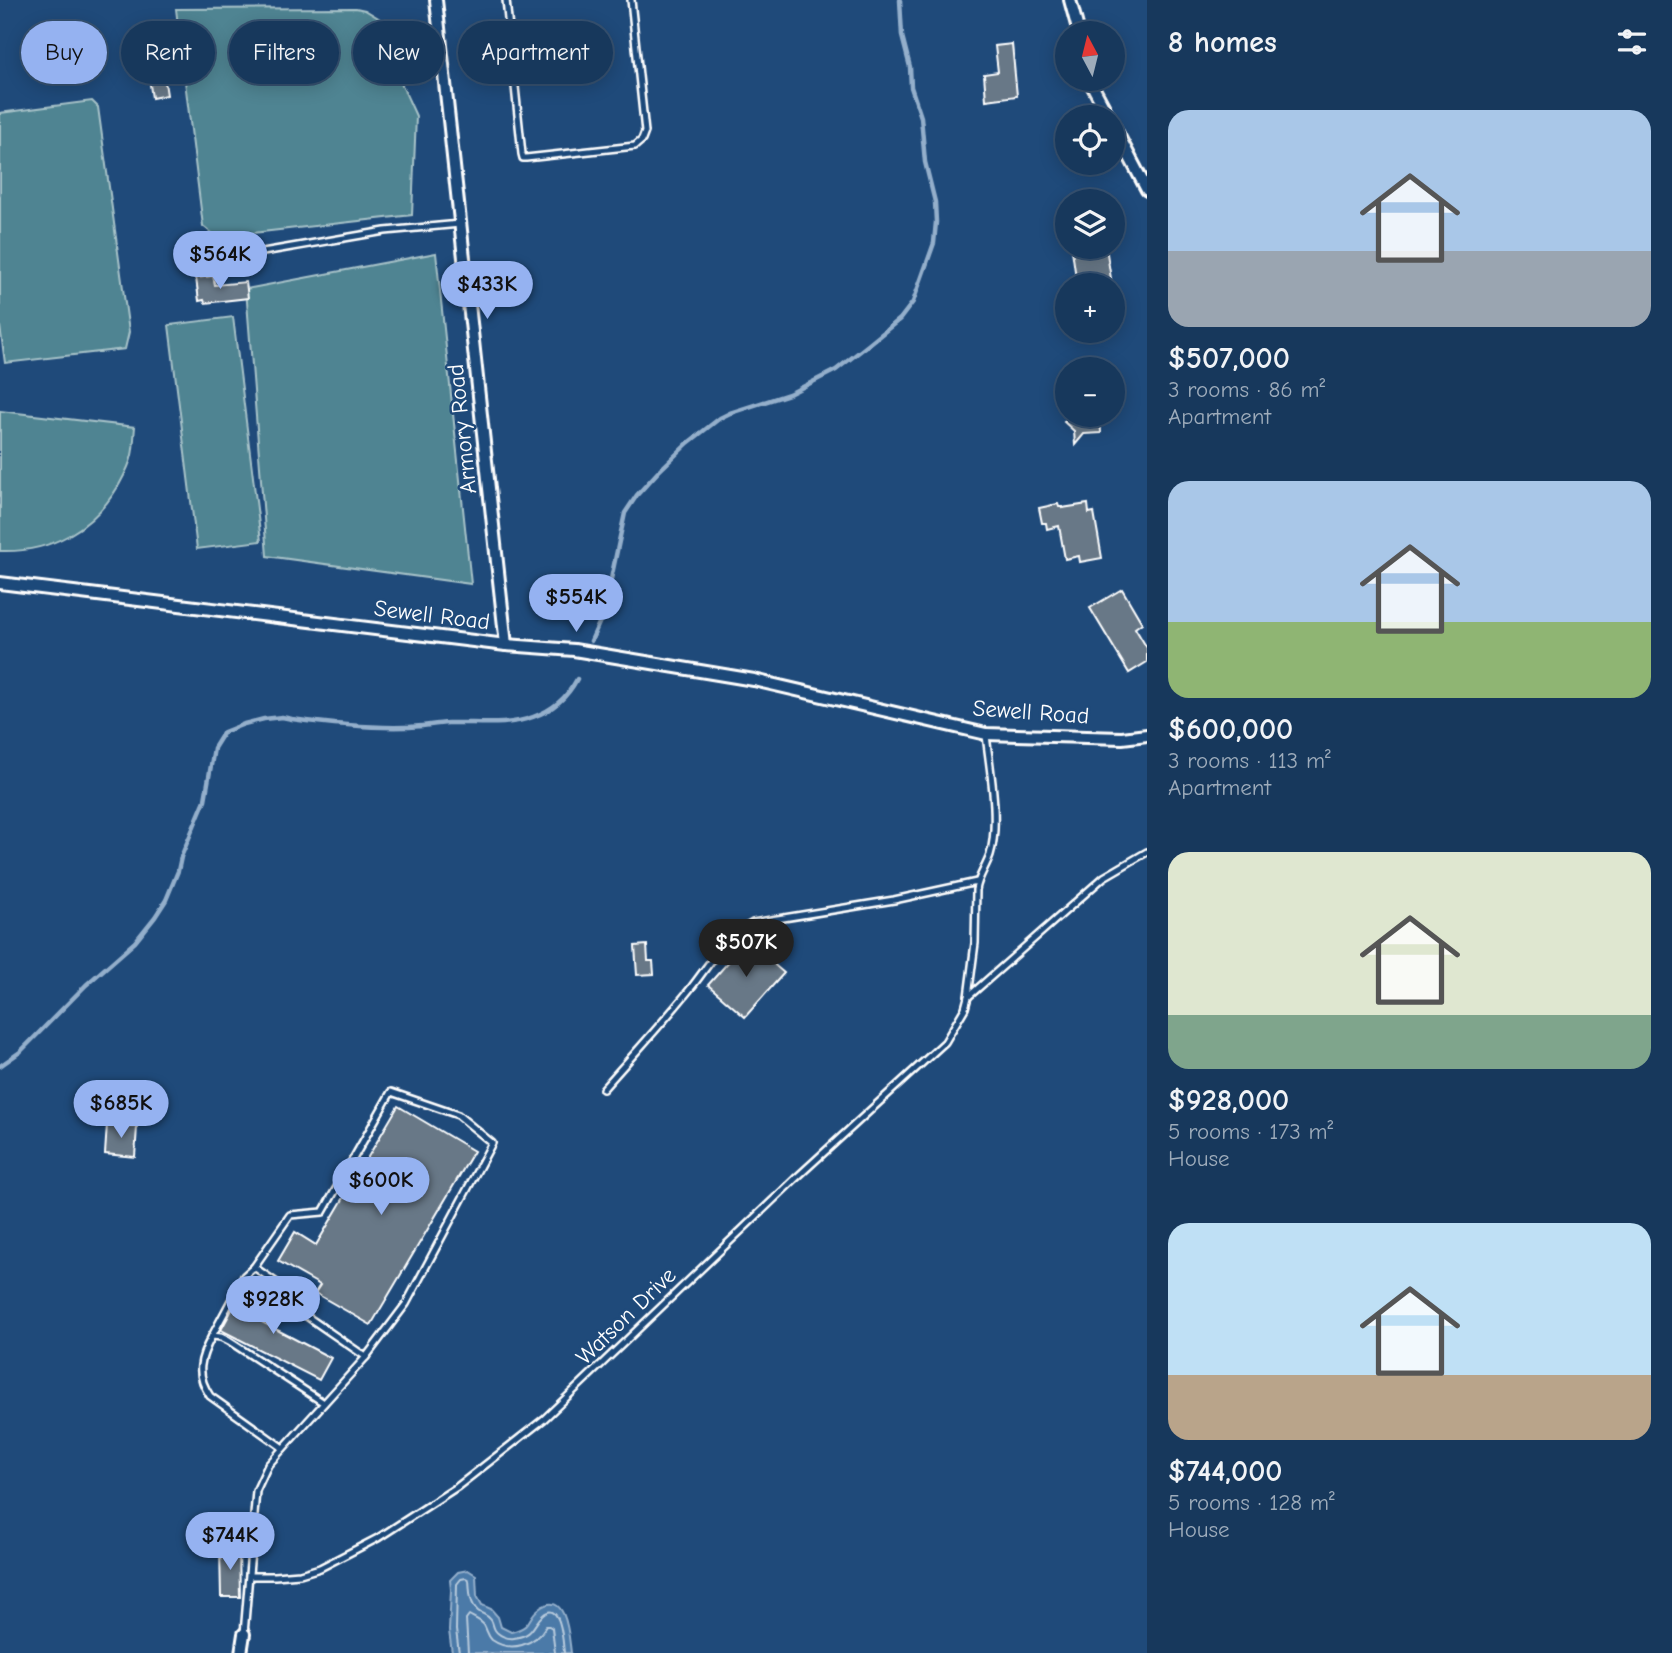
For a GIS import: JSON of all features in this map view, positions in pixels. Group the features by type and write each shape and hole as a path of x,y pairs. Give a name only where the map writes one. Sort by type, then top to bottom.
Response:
{"street":[{"name":"Armory Road","path":"436,0 506,645"},
{"path":"1070,0 1076,21"},
{"path":"1125,148 1147,190"},
{"name":"Sewell Road","path":"0,583 506,645 574,650 754,680 986,734 1122,738 1147,736"},
{"path":"241,1653 244,1634"}],"lane":[{"path":"506,0 522,154 523,158 526,158 635,146 642,140 645,132 631,0"},
{"path":"257,253 385,231 460,224"},
{"path":"968,997 975,943 977,882 990,854 994,818 986,734"},
{"path":"968,997 1104,877 1147,852"},
{"path":"603,1089 690,989 722,946 743,928 753,923 894,900 977,882"},
{"name":"Watson Drive","path":"250,1576 300,1574 330,1564 378,1538 457,1487 544,1419 795,1179 945,1042 965,1008 968,997"},
{"path":"244,1634 256,1491 268,1465 366,1357 406,1304 492,1143 458,1115 391,1092 323,1212 290,1215 254,1267 244,1276 202,1354 201,1380 210,1396 283,1448"},
{"path":"254,1267 290,1292 286,1302 366,1357"},
{"path":"212,1336 220,1336 229,1341 324,1403"}],"green space":[{"path":"356,8 380,19 381,21 353,21 353,84 401,84 416,116 412,215 217,237 203,226 185,84 215,84 215,21 177,21 176,9"},
{"path":"92,101 98,107 129,332 125,349 5,363 0,326 0,113"},
{"path":"436,253 471,584 267,556 246,289"},
{"path":"233,317 261,541 197,549 169,325"},
{"path":"0,411 135,427 131,459 109,501 83,526 53,543 19,551 0,551"}],"water":[{"path":"468,1570 476,1575 477,1596 482,1605 491,1609 498,1617 501,1627 511,1632 524,1627 540,1608 549,1604 556,1605 565,1618 571,1653 452,1653 449,1631 450,1580 458,1572"}],"building":[{"path":"1012,44 1017,96 986,100 984,74 998,72 995,46"},
{"path":"150,84 165,84 167,95 152,98"},
{"path":"1073,259 1108,259 1110,273 1075,273"},
{"path":"213,276 215,285 246,282 248,298 205,303 204,300 199,301 196,278"},
{"path":"1070,427 1101,427 1101,433 1084,434 1075,445 1074,431"},
{"path":"1058,504 1062,508 1088,504 1089,513 1094,512 1102,558 1080,562 1079,556 1065,559 1059,526 1047,529 1046,523 1042,523 1039,508"},
{"path":"1122,589 1142,623 1135,628 1147,648 1147,662 1129,673 1090,608"},
{"path":"747,941 784,973 745,1017 708,985"},
{"path":"647,945 648,961 653,961 654,974 637,975 635,946"},
{"path":"398,1106 474,1151 371,1325 315,1293 320,1285 278,1261 295,1232 316,1245"},
{"path":"107,1124 137,1127 135,1157 105,1154"},
{"path":"262,1284 277,1293 262,1322 331,1358 319,1380 221,1330 235,1304 248,1311"},
{"path":"220,1548 239,1548 240,1597 221,1597"}],"waterway":[{"path":"591,641 604,612 625,513 658,472 688,443 720,418 789,394 836,370 900,319 913,302 934,243 936,222 935,202 925,162 921,117 911,87 910,67 902,36 900,0"},
{"path":"0,1066 20,1052 86,985 135,942 155,917 166,900 205,800 214,748 224,732 244,724 282,717 377,727 512,722 547,711 564,698 577,679"}]}
